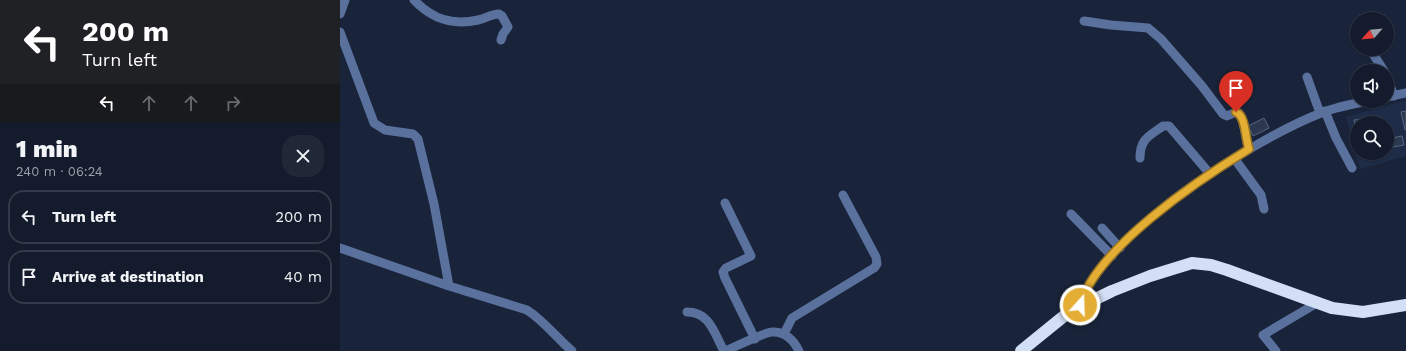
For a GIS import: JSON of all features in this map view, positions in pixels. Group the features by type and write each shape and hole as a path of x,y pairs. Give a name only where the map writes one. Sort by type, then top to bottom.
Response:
{"highway":[{"path":"1021,351 1056,321 1080,305 1150,276 1192,263 1211,265 1227,270 1317,304 1332,308 1352,311 1382,310 1406,306"}],"street":[{"path":"340,14 345,0"},
{"path":"414,0 425,12 440,19 463,24 498,14 502,16 508,27 503,34 502,40"},
{"path":"1084,21 1111,26 1148,28 1161,39 1202,86 1223,114 1227,116 1236,112 1239,113 1244,123 1245,138 1249,149"},
{"path":"340,32 374,124 386,130 413,134 418,139 434,204 449,286"},
{"path":"1307,77 1322,112 1352,168"},
{"path":"1394,95 1406,93"},
{"path":"1080,305 1091,280 1112,256 1149,219 1210,174 1278,132 1322,112 1350,105"},
{"path":"1140,158 1141,145 1163,126 1169,126 1210,174"},
{"path":"1234,158 1261,195 1264,209"},
{"path":"784,334 792,318 874,268 877,264 876,257 843,195"},
{"path":"725,203 751,256 726,268 723,272 755,339"},
{"path":"1070,214 1112,256"},
{"path":"1102,228 1120,248"},
{"path":"340,248 449,286 527,310 537,317 572,351"},
{"path":"1276,351 1263,335 1317,304"},
{"path":"687,312 698,312 704,316 725,351 772,332 784,334 794,341 800,351"}],"shaded area":[{"path":"1406,100 1406,156 1394,159 1394,116 1350,116 1350,132 1346,117 1378,108 1394,108 1394,103"},
{"path":"1358,160 1392,160 1360,169"}],"building":[{"path":"1406,111 1406,129 1405,130 1401,112"},
{"path":"1264,118 1269,128 1253,136 1248,126"},
{"path":"1402,136 1404,145 1394,147 1394,138"}],"route":[{"path":"1080,305 1091,280 1128,238 1149,219 1205,177 1249,149 1245,138 1242,117 1236,112"}]}
